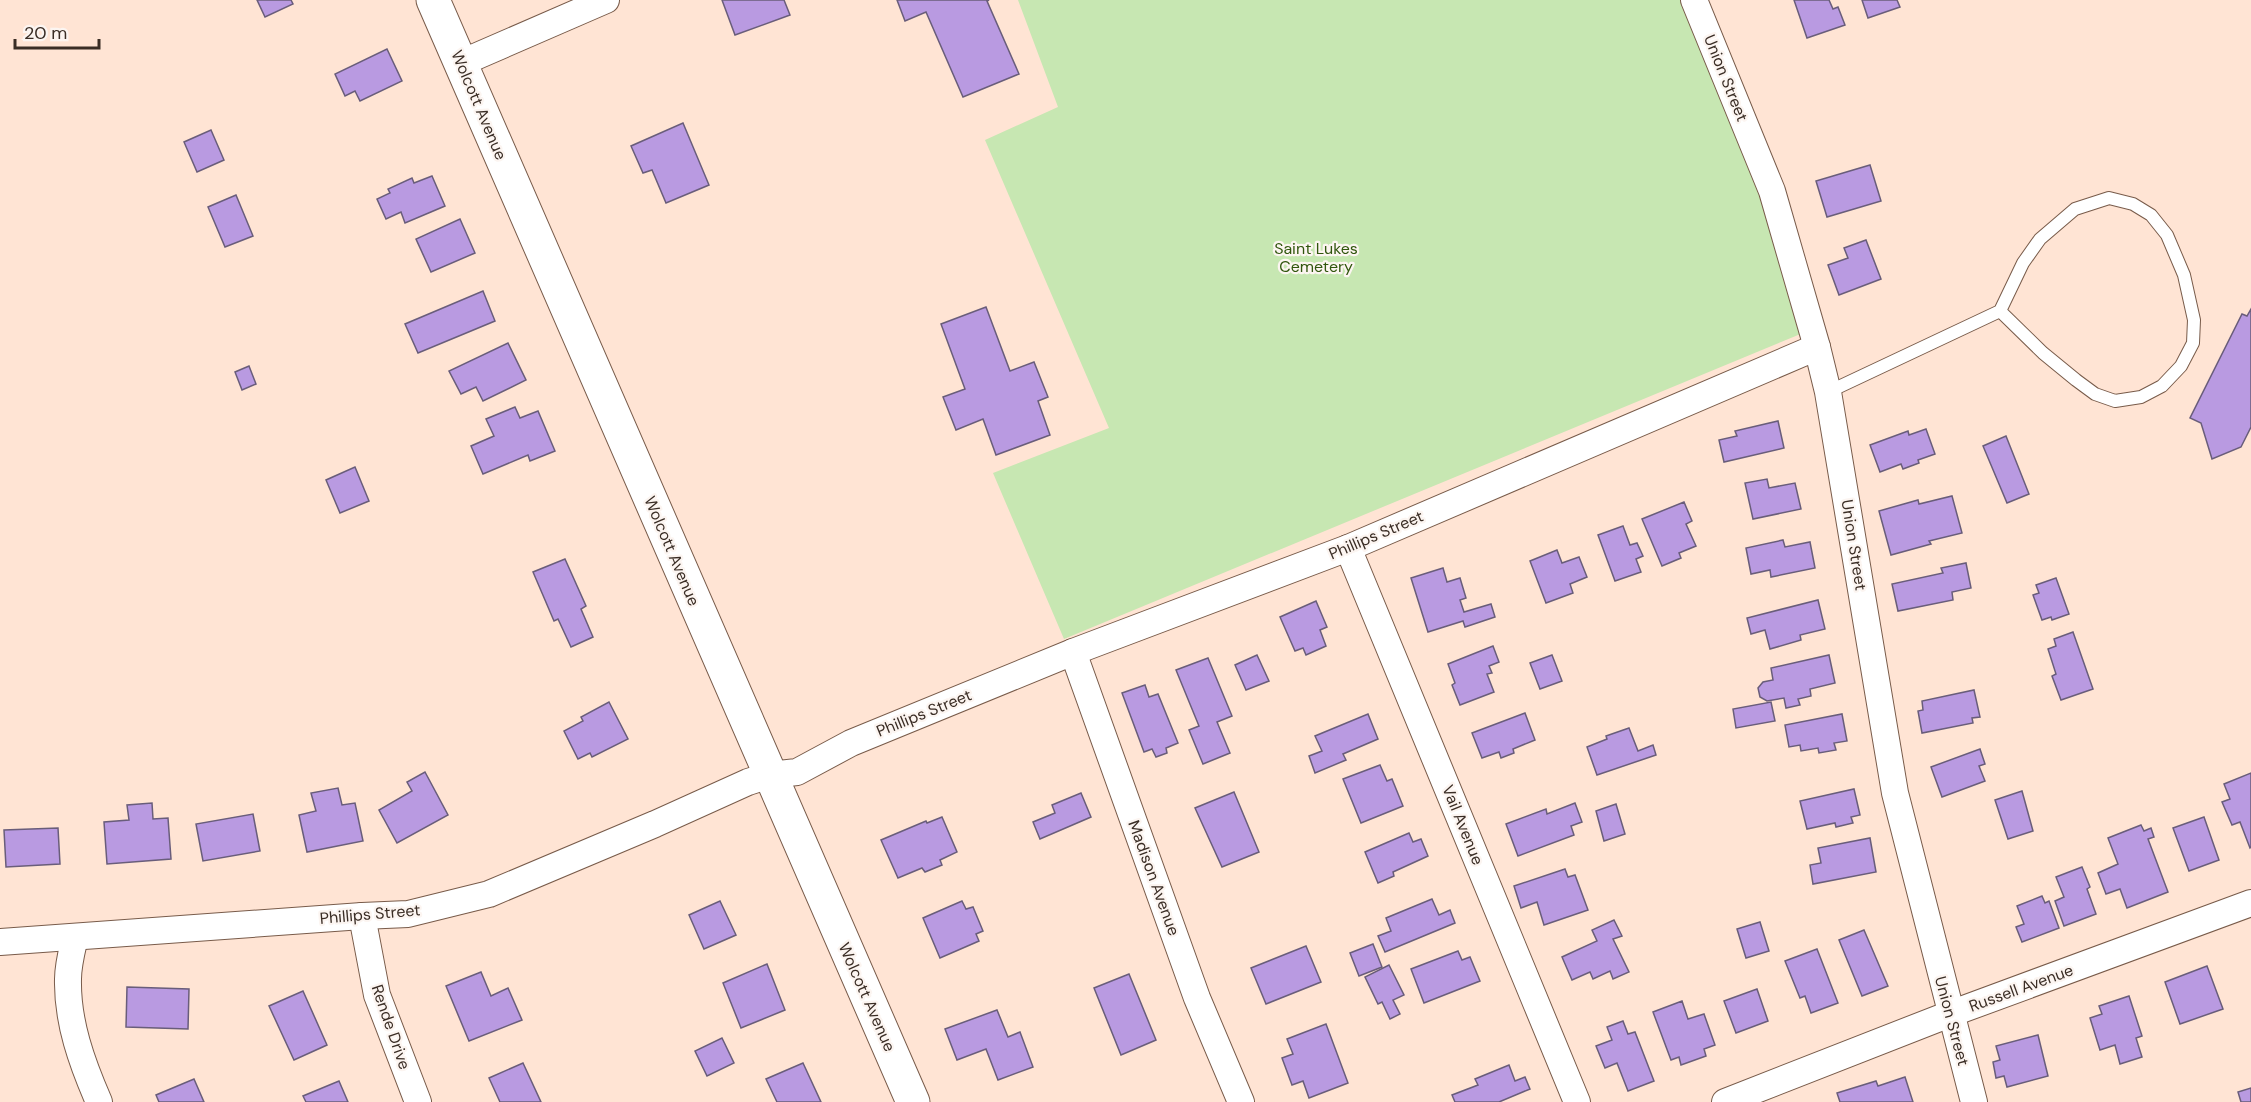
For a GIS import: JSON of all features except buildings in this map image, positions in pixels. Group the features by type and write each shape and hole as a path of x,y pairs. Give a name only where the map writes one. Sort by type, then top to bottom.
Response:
{"main road":[{"name":"Wolcott Avenue","path":"433,0 913,1102"}],"street":[{"path":"461,63 606,0"},
{"name":"Union Street","path":"1694,0 1772,191 1817,347 1828,392 1895,793 1974,1102"},
{"name":"Phillips Street","path":"0,942 408,914 489,894 656,824 748,782 770,775 797,772 851,743 1073,652 1348,548 1817,347"},
{"name":"Vail Avenue","path":"1348,548 1577,1102"},
{"name":"Madison Avenue","path":"1073,652 1197,998 1241,1102"},
{"name":"Russell Avenue","path":"1725,1102 1950,1014 2251,903"},
{"name":"Rende Drive","path":"363,916 377,995 418,1102"},
{"path":"75,937 68,978 72,1023 83,1065 99,1102"}],"lane":[{"path":"1828,392 2000,311 2023,263 2040,239 2075,209 2109,198 2133,204 2151,215 2167,235 2184,275 2188,291 2194,321 2193,343 2181,366 2162,386 2141,397 2115,401 2095,394 2076,380 2043,353 2000,311"}],"green space":[{"name":"Saint Lukes Cemetery","path":"1018,0 1694,0 1772,191 1803,333 1064,639 993,473 1109,428 985,140 1058,107"}]}
